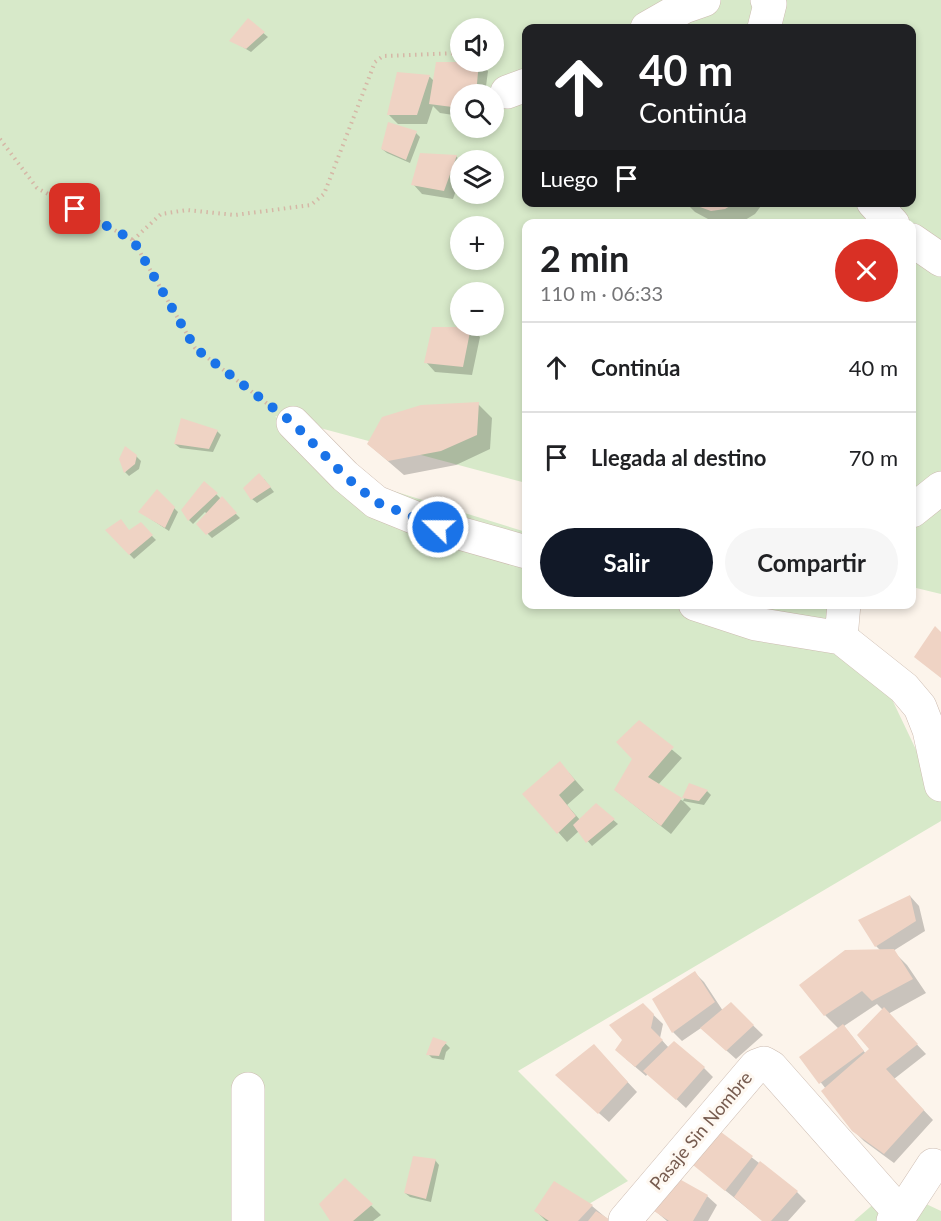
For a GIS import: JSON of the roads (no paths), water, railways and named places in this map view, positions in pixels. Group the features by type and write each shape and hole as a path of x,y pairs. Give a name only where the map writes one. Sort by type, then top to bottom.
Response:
{"street":[{"path":"654,24 684,7 704,0"},
{"path":"766,24 770,4 767,0"},
{"path":"878,207 888,219"},
{"path":"916,243 941,260"},
{"path":"293,423 345,476 376,502 438,527 522,551"},
{"path":"916,508 941,488"},
{"path":"710,609 756,624 841,638 904,688 920,707 941,785"},
{"path":"841,638 844,609"},
{"name":"Pasaje Sin Nombre","path":"625,1220 756,1066 764,1063 771,1067 897,1218"},
{"path":"248,1089 248,1221"},
{"path":"897,1218 938,1171"}]}
